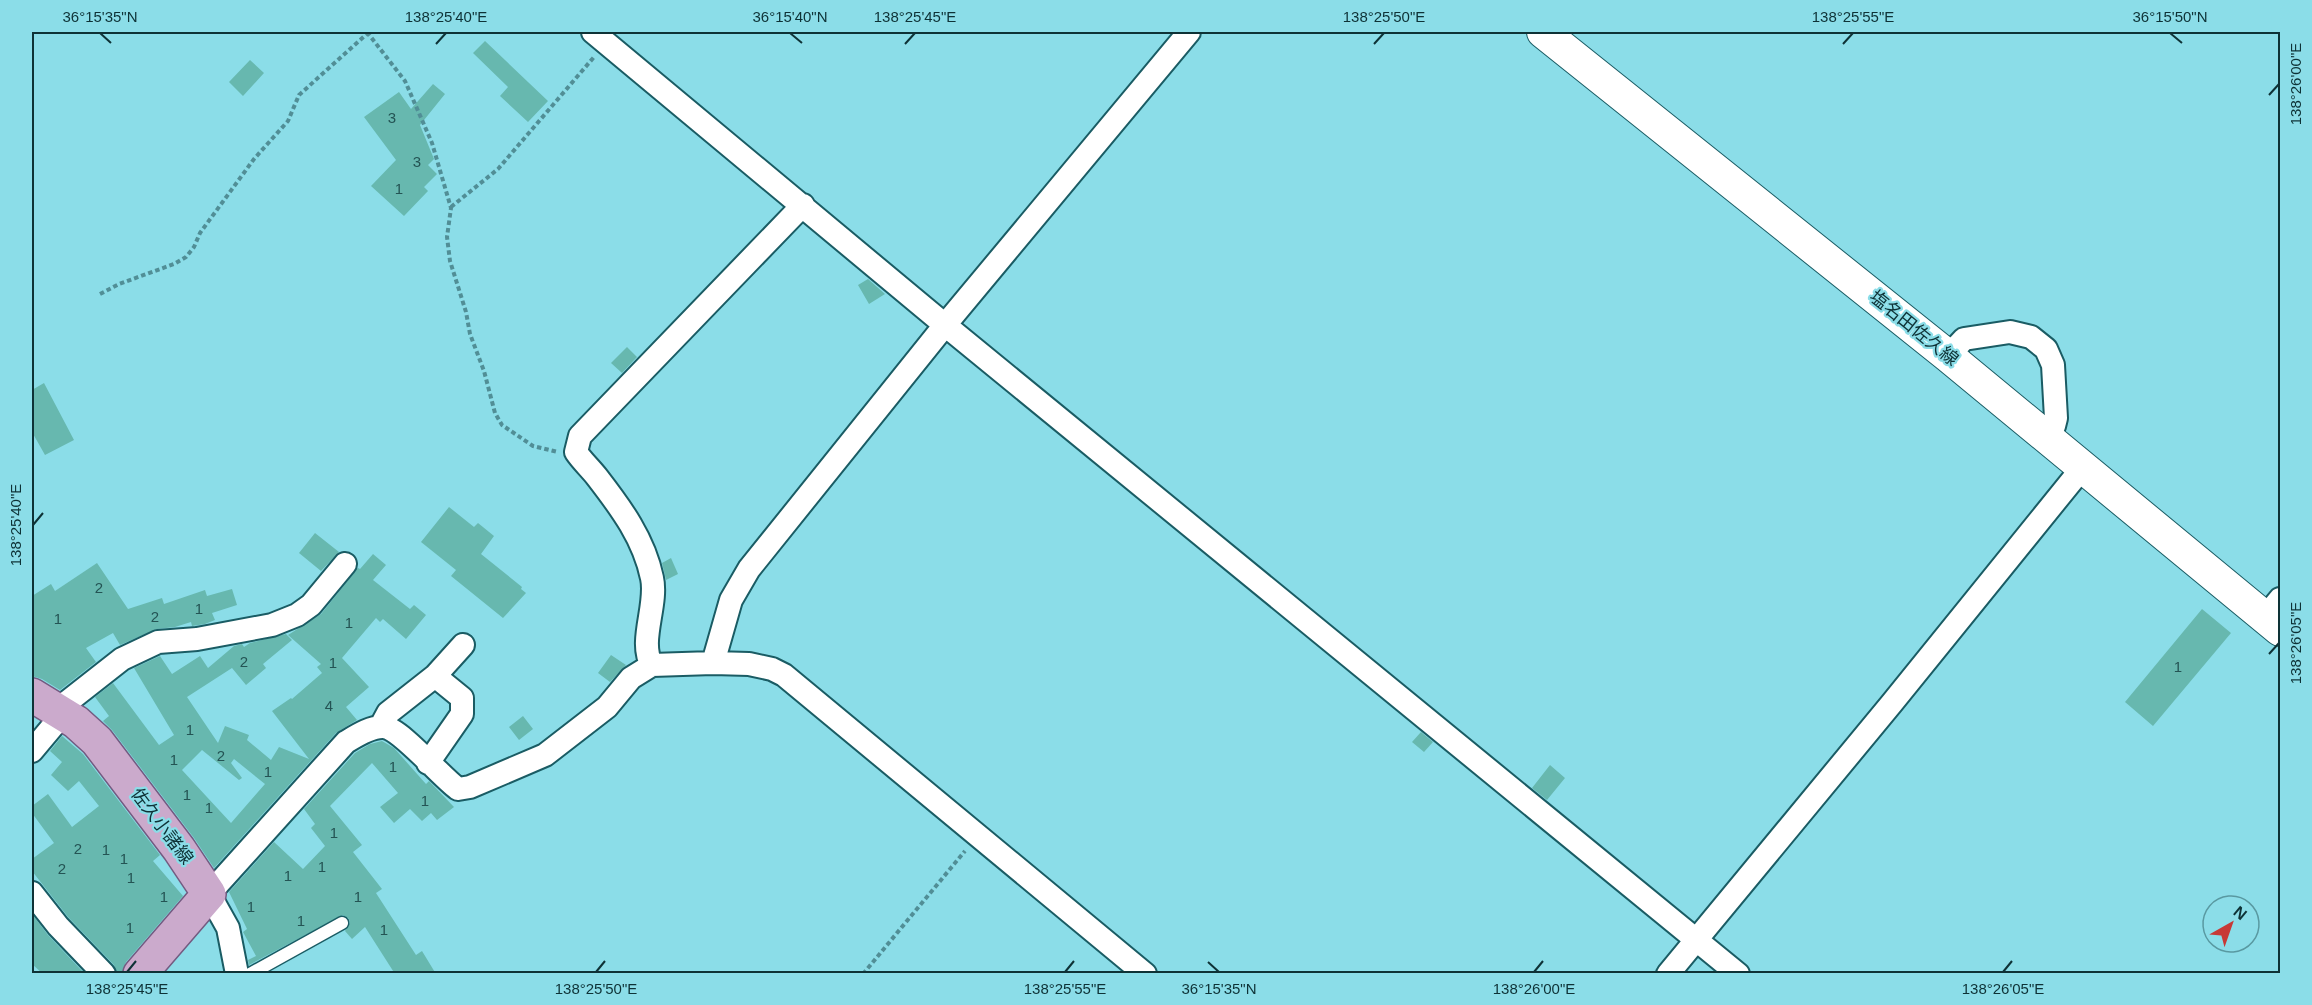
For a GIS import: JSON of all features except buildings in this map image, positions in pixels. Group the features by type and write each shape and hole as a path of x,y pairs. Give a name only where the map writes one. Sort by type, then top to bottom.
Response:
{"main road":[{"name":"塩名田佐久線","path":"1543,32 2083,467 2275,615"},
{"name":"佐久小諸線","path":"51,706 97,741 196,871 209,894"},
{"path":"140,974 209,894"}],"street":[{"path":"713,663 731,600 749,569 945,325 1189,32"},
{"path":"600,37 945,325 1738,974"},
{"path":"652,665 647,657 647,644 652,616 653,580 642,544 628,520 576,452 580,436 803,205"},
{"path":"1948,356 1964,339 2010,332 2031,337 2046,349 2053,365 2056,418 2054,426 2046,436"},
{"path":"1668,974 2083,467"},
{"path":"32,751 51,706 122,659 158,642 196,639 272,625 297,615 311,605 345,564"},
{"path":"381,726 388,713 435,676 463,645"},
{"path":"237,974 228,928 209,894 346,742 361,733 381,726 394,729 458,789 544,755 606,707 631,678 652,665 713,663 761,666 784,675 1145,974"},
{"path":"428,763 462,714 462,698 435,676"},
{"path":"32,893 58,927 104,974"}],"lane":[{"path":"250,974 342,923"}],"path":[{"path":"100,294 118,284 174,264 186,257 194,247 200,233 254,159 288,121 299,95 368,32 405,81 432,143 451,208 447,237 450,261 495,413 502,424 533,446 555,452 576,452"},
{"path":"451,208 498,169 600,37"},
{"path":"863,974 977,837"}]}
